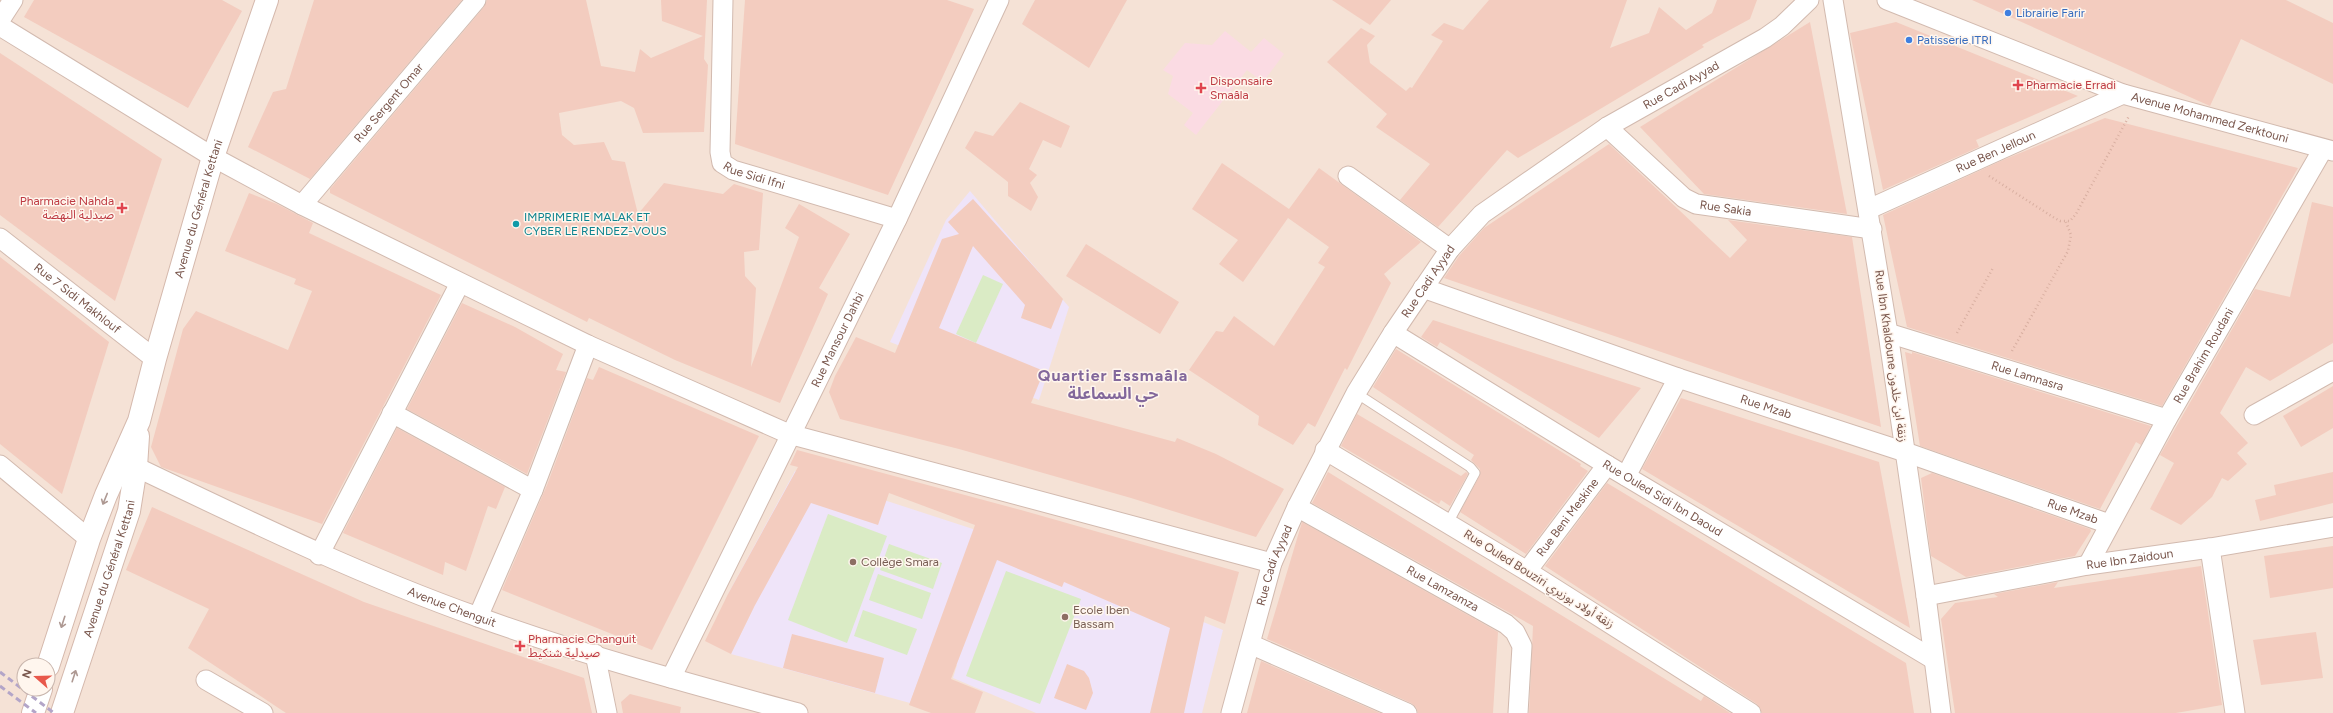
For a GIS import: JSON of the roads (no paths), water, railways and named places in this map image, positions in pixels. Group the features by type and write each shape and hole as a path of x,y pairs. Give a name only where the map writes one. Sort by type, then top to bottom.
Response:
{"street":[{"path":"0,20 13,0"},
{"name":"Avenue du Général Kettani","path":"62,713 129,511 129,465 154,359 213,157 267,0"},
{"name":"Rue Sergent Omar","path":"302,205 476,0"},
{"name":"Rue Sidi Ifni","path":"723,0 720,152 722,163 733,170 897,219"},
{"name":"Rue Mansour Dahbi","path":"670,678 789,434 897,219 999,0"},
{"name":"Rue Cadi Ayyad","path":"1231,713 1272,563 1297,507 1356,393 1393,333 1450,249 1482,214 1607,127 1765,38 1782,26 1808,0"},
{"name":"Rue Ibn Khaldoune زنقة ابن خلدون","path":"1833,0 1869,209 1888,333 1926,596 1941,713"},
{"name":"Avenue Mohammed Zerktouni","path":"1887,0 2130,96 2328,150"},
{"path":"0,26 213,157 302,205 460,284 588,345 789,434 1272,563"},
{"name":"Rue Ben Jelloun","path":"1869,209 1970,163 2130,96"},
{"name":"Rue Sakia","path":"1607,127 1684,198 1696,204 1872,229"},
{"name":"Rue Brahim Roudani","path":"2088,565 2167,419 2328,150"},
{"path":"1348,176 1450,249"},
{"name":"Rue 7 Sidi Makhlouf","path":"0,238 154,359"},
{"path":"319,555 460,284"},
{"name":"Rue Mzab","path":"1423,288 1678,378 1905,452 2109,524"},
{"name":"Rue Ouled Sidi Ibn Daoud","path":"1393,333 1607,465 1933,659"},
{"name":"Rue Lamnasra","path":"1888,333 2167,419"},
{"path":"478,617 533,490 588,345"},
{"path":"2254,415 2333,371"},
{"path":"1626,476 1678,378"},
{"path":"392,413 533,490"},
{"name":"Rue Ouled Bouziri زنقة أولاد بوزيري","path":"1326,450 1527,570 1751,713"},
{"path":"0,464 89,539"},
{"name":"Avenue du Général Kettani","path":"51,657 89,539 129,465"},
{"name":"Avenue Chenguit","path":"129,465 319,555 478,617 670,678 778,710 798,713"},
{"name":"Rue Beni Meskine","path":"1527,570 1607,465"},
{"name":"Rue Lamzamza","path":"1297,507 1506,624 1515,632 1522,646 1518,713"},
{"name":"Rue Ibn Zaidoun","path":"1926,596 2088,565 2210,548 2333,528"},
{"path":"2210,548 2235,713"},
{"path":"1250,644 1407,713"},
{"path":"596,654 607,713"},
{"path":"206,680 263,713"},
{"path":"33,713 38,697"}],"lane":[{"path":"1356,393 1470,467 1475,473 1448,523"}],"railway":[{"path":"0,672 54,713"},
{"path":"0,686 36,713"}],"place":[{"name":"Librairie Farir","path":"2008,13"},
{"name":"Patisserie ITRI","path":"1909,40"},
{"name":"Pharmacie Erradi","path":"2018,85"},
{"name":"Disponsaire Smaâla","path":"1201,88"},
{"name":"Pharmacie Nahda صيدلية النهضة","path":"122,208"},
{"name":"IMPRIMERIE MALAK ET CYBER LE RENDEZ-VOUS","path":"516,224"},
{"name":"Collège Smara","path":"853,562"},
{"name":"Ecole Iben Bassam","path":"1065,617"},
{"name":"Pharmacie Changuit صيدلية شنكيط","path":"520,646"}],"district":[{"name":"Quartier Essmaâla حي السماعلة","path":"1113,384"}]}
